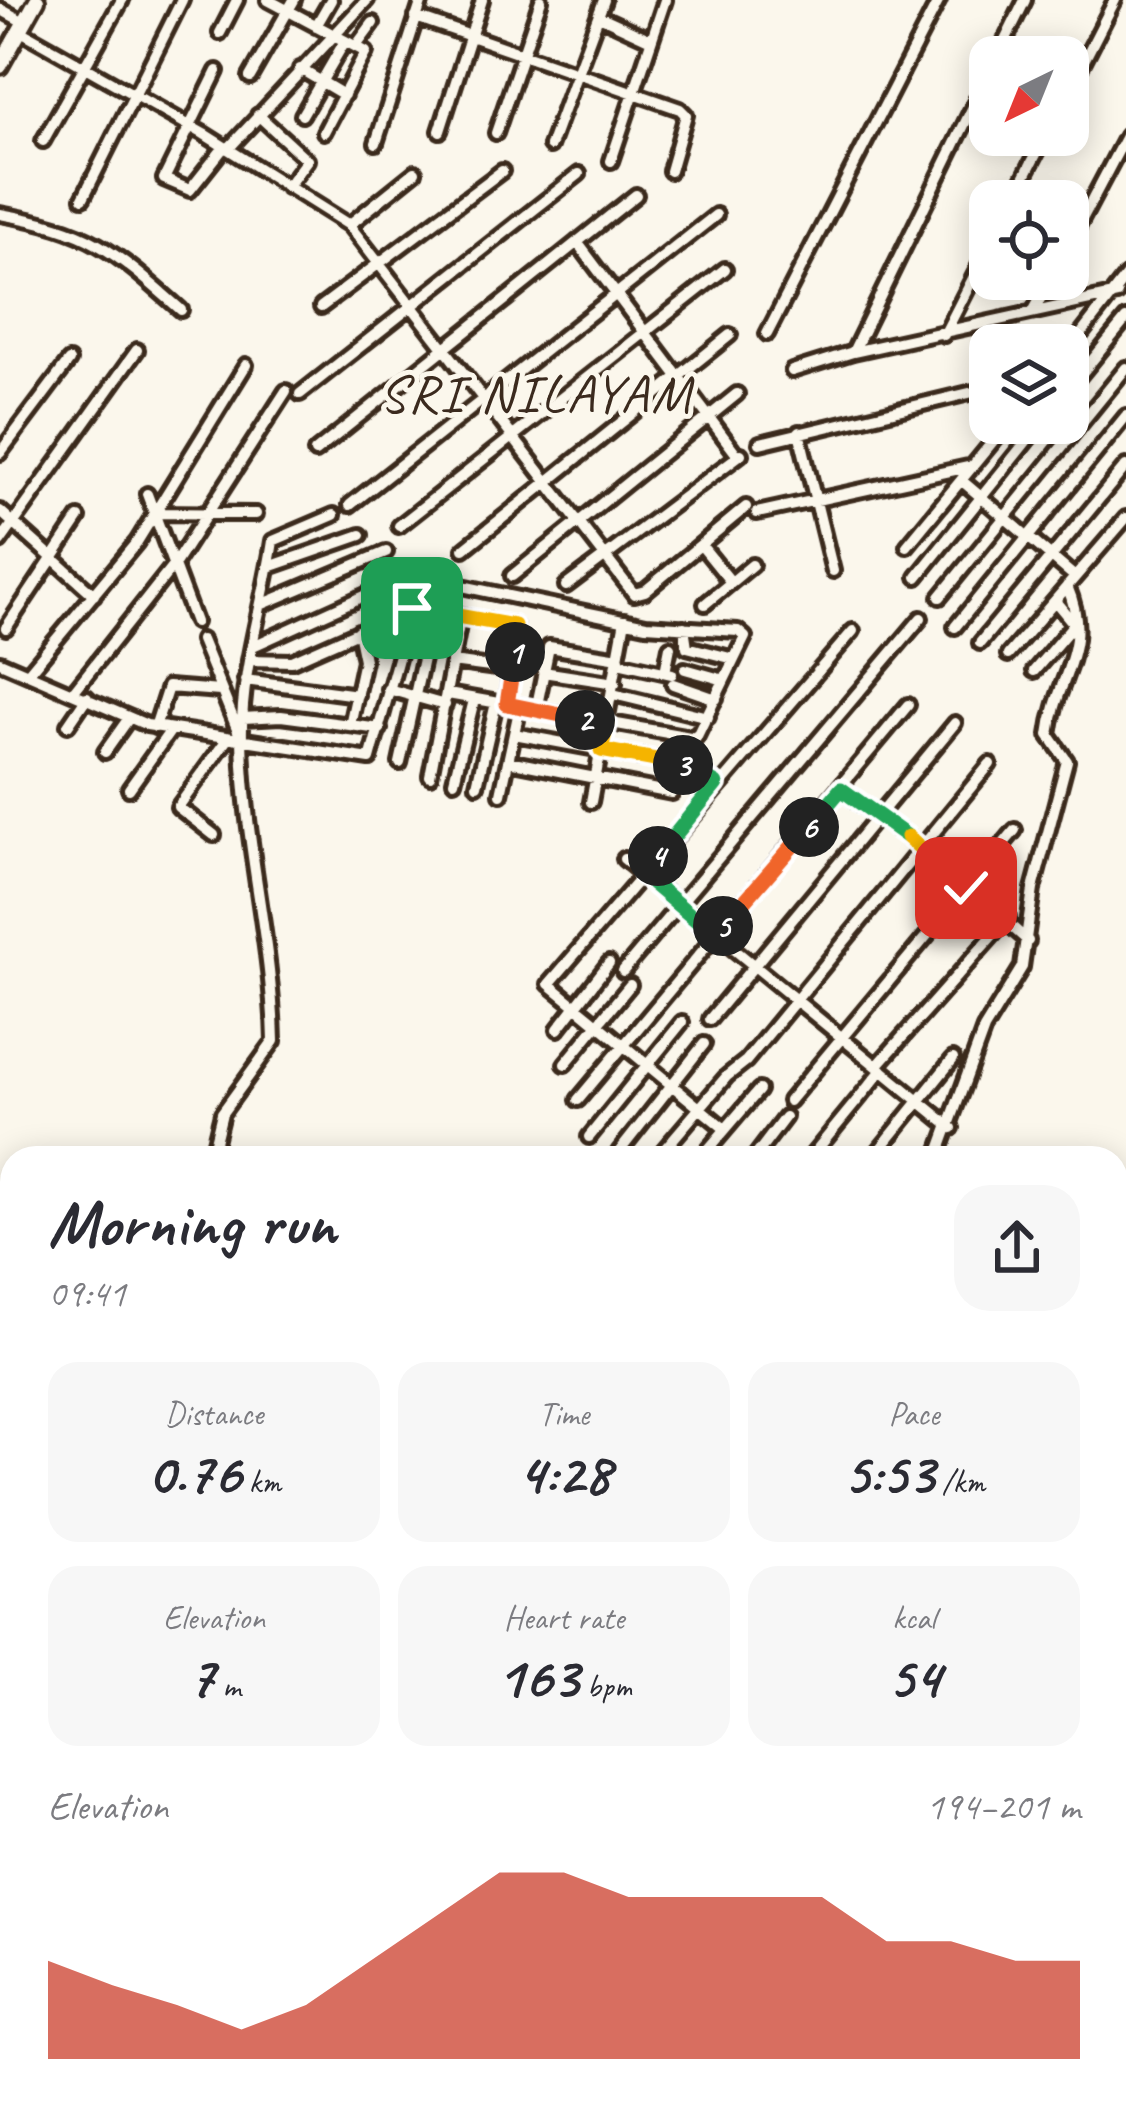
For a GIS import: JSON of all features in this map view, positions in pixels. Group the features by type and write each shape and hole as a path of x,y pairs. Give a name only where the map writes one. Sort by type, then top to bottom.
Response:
{"main road":[{"path":"0,66 37,0"}],"street":[{"path":"43,141 122,0"},
{"path":"82,198 182,0"},
{"path":"220,33 237,0"},
{"path":"268,0 291,6 367,56 324,132"},
{"path":"316,26 331,0"},
{"path":"217,71 163,172 172,186 192,188 367,0"},
{"path":"376,143 422,0"},
{"path":"440,131 482,0"},
{"path":"496,134 541,0"},
{"path":"550,146 604,0"},
{"path":"611,161 665,0"},
{"path":"767,334 939,0"},
{"path":"1008,36 1025,0"},
{"path":"1089,56 1121,1"},
{"path":"250,77 291,6"},
{"path":"0,9 86,68 349,225 636,595 752,510 973,466"},
{"path":"599,16 651,40"},
{"path":"416,17 633,91 686,115 670,171"},
{"path":"302,115 321,82 373,22"},
{"path":"300,69 344,95"},
{"path":"853,352 969,115"},
{"path":"258,116 308,160 287,187"},
{"path":"1089,206 1126,136"},
{"path":"321,308 502,171"},
{"path":"349,225 416,172"},
{"path":"300,394 580,174"},
{"path":"315,452 636,195"},
{"path":"0,214 50,221 86,235 181,310"},
{"path":"350,505 716,215"},
{"path":"566,586 740,454 577,242"},
{"path":"399,526 725,269"},
{"path":"1089,327 1126,276"},
{"path":"944,335 969,286"},
{"path":"792,370 853,352 1117,294"},
{"path":"1034,312 1040,300"},
{"path":"1089,364 1126,319"},
{"path":"464,549 730,335"},
{"path":"0,542 137,350"},
{"path":"0,453 69,361"},
{"path":"30,671 94,596 155,513 246,365"},
{"path":"940,597 1126,368"},
{"path":"74,691 175,565 286,392"},
{"path":"760,443 969,393"},
{"path":"512,576 737,394"},
{"path":"955,627 1126,416"},
{"path":"799,432 833,571"},
{"path":"907,546 991,444"},
{"path":"917,577 1025,444"},
{"path":"980,643 1126,466"},
{"path":"943,1146 984,1029 1015,982 1028,941 1033,889 1067,761 1049,735 1080,621 1071,581 1051,556 961,480"},
{"path":"146,494 195,622"},
{"path":"0,511 94,596"},
{"path":"155,513 256,514"},
{"path":"214,1146 223,1112 274,1041 242,741 245,680 276,538 334,514"},
{"path":"6,628 79,518"},
{"path":"1008,655 1126,518"},
{"path":"269,567 362,535"},
{"path":"701,544 731,583"},
{"path":"262,604 386,552"},
{"path":"705,604 752,565"},
{"path":"253,646 410,575 625,620 742,633 696,738 508,704 417,697 388,689"},
{"path":"0,662 155,727 370,758 412,608 410,575"},
{"path":"1034,671 1074,624 1055,601"},
{"path":"249,659 292,661 412,608 514,626 508,704 477,785"},
{"path":"400,763 434,609"},
{"path":"430,776 461,615"},
{"path":"623,970 921,618"},
{"path":"591,802 625,620"},
{"path":"684,627 687,647 734,658"},
{"path":"350,725 364,660 358,631"},
{"path":"725,1129 549,984 716,784 745,760 853,631"},
{"path":"201,640 242,741"},
{"path":"536,710 549,646 674,675 724,680"},
{"path":"670,647 674,675"},
{"path":"452,662 512,670"},
{"path":"543,672 708,717"},
{"path":"674,675 716,699"},
{"path":"245,680 357,695"},
{"path":"155,727 168,687 220,691"},
{"path":"68,724 87,697"},
{"path":"454,781 474,700"},
{"path":"501,794 514,734 508,704"},
{"path":"578,1100 908,705"},
{"path":"243,718 281,716 380,729"},
{"path":"105,752 129,718"},
{"path":"710,1019 955,723"},
{"path":"129,789 171,730"},
{"path":"514,734 688,766 716,784"},
{"path":"214,836 178,807 228,738"},
{"path":"508,761 672,793"},
{"path":"667,1146 698,1107 746,1061 990,764"},
{"path":"841,789 921,846 966,888 1008,918 1028,941"},
{"path":"789,1101 1015,830"},
{"path":"624,859 952,1128"},
{"path":"819,1146 879,1068 1008,918"},
{"path":"558,1029 609,963"},
{"path":"565,1064 630,985"},
{"path":"589,1137 682,1022"},
{"path":"624,1146 704,1044"},
{"path":"883,1146 953,1059"},
{"path":"711,1146 758,1090"},
{"path":"763,1146 784,1117"}],"district":[{"name":"SRI NILAYAM","path":"536,392"}],"route":[{"path":"412,608 514,626 518,633 507,704 607,724 601,750 688,766 716,784 643,875 715,936 841,789 921,846 966,888"}]}
